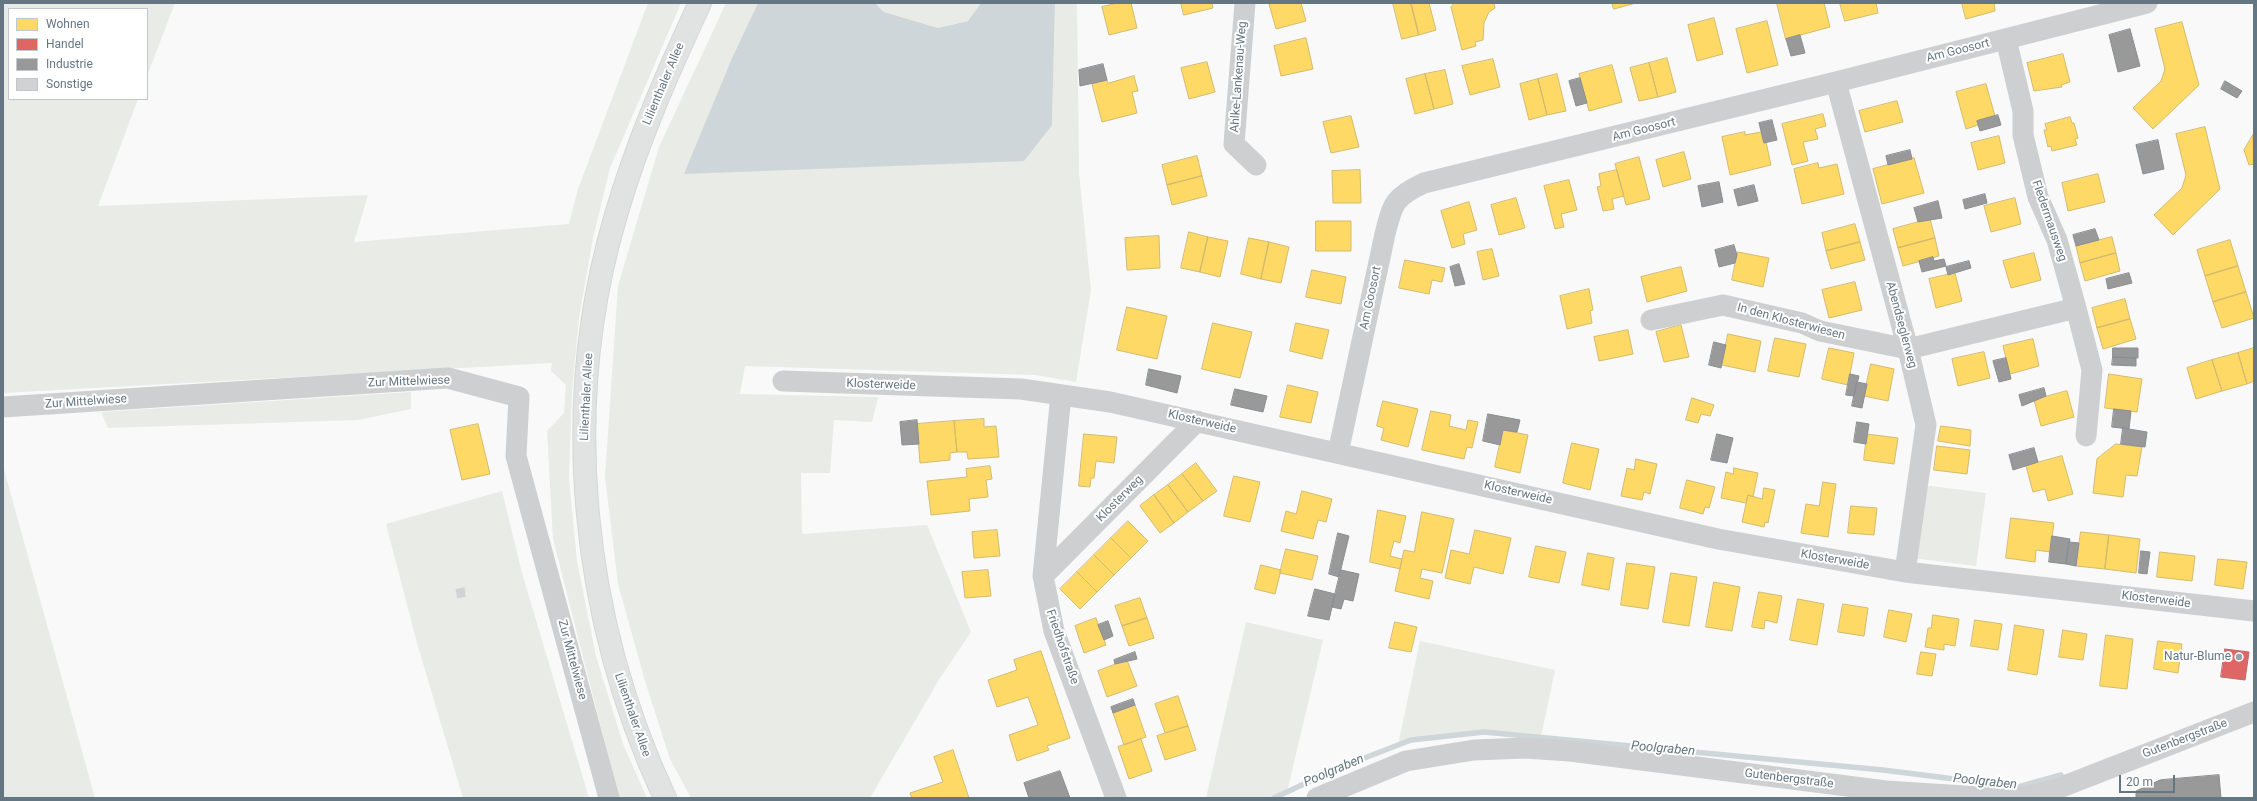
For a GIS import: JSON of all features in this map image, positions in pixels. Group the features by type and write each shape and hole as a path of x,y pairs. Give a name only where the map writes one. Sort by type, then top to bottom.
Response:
{"main road":[{"name":"Lilienthaler Allee","path":"665,798 632,719 613,657 602,612 588,512 585,414 594,313 615,217 645,129 700,3"}],"street":[{"name":"Ahlke-Lankenau-Weg","path":"1245,3 1234,144 1256,165"},
{"name":"Am Goosort","path":"1338,453 1391,210 1403,193 1424,183 1836,82 2147,3"},
{"name":"Fledermausweg","path":"2006,39 2023,111 2023,135 2038,197 2057,240 2092,370 2086,436"},
{"name":"Abendseglerweg","path":"1836,82 1908,349 1926,425 1905,572"},
{"name":"In den Klosterwiesen","path":"1651,320 1723,305 1802,323 1820,331 1908,349"},
{"path":"1908,349 2076,308"},
{"name":"Zur Mittelwiese","path":"3,407 448,378 519,397 516,456 609,798"},
{"name":"Klosterweide","path":"783,381 1021,390 1110,402 1718,539 1905,572 2254,611"},
{"name":"Friedhofstraße","path":"1061,395 1043,576 1054,631 1116,798"},
{"name":"Klosterweg","path":"1043,576 1197,422"},
{"name":"Gutenbergstraße","path":"1317,798 1406,761 1474,750 1525,748 1570,751 1886,791 1995,798 2028,797 2054,790 2254,712"}],"shaded area":[{"path":"3,3 175,3 148,73 148,8 8,8 8,100 138,100 98,206 368,195 354,242 569,224 578,189 648,3 681,3 610,168 593,238 579,318 572,391 569,478 577,561 596,656 623,744 647,798 619,798 553,539 547,431 564,413 566,385 551,371 552,363 3,393"},
{"path":"726,3 758,3 732,58 685,174 1052,125 1055,3 1077,3 1079,173 1091,290 1076,382 1035,375 745,366 740,394 878,397 872,422 834,420 830,473 801,473 802,534 927,525 971,632 940,678 870,798 691,798 670,759 645,681 618,584 605,477 618,286 659,147"},
{"path":"758,3 875,3 884,12 938,28 968,21 981,3 1055,3 1052,125 1024,161 684,174 732,58"},
{"path":"875,3 981,3 968,21 938,28 884,12"},
{"path":"411,392 411,409 358,420 108,428 101,412"},
{"path":"3,466 95,798 3,798"},
{"path":"1923,485 1986,493 1976,566 1913,558"},
{"path":"502,491 522,573 589,798 463,798 417,643 386,524"},
{"path":"1246,622 1323,640 1287,792 1274,798 1206,798"},
{"path":"1420,641 1555,670 1541,737 1505,734 1450,734 1432,736 1398,745"}],"building: Wohnen":[{"path":"1118,3 1131,3 1137,28 1109,35 1102,7"},
{"path":"1181,3 1212,3 1213,8 1184,15"},
{"path":"1301,3 1306,21 1276,29 1269,4"},
{"path":"1393,3 1411,3 1419,35 1402,39"},
{"path":"1411,3 1429,3 1436,30 1419,35"},
{"path":"1455,3 1494,3 1495,8 1489,12 1484,23 1483,40 1475,42 1476,46 1462,50 1451,7"},
{"path":"1612,3 1636,3 1614,9"},
{"path":"1777,3 1824,3 1830,27 1786,39"},
{"path":"1840,3 1876,3 1878,13 1845,21"},
{"path":"1962,3 1994,3 1995,11 1966,19"},
{"path":"1714,18 1723,54 1697,61 1688,25"},
{"path":"1767,21 1778,65 1747,73 1736,29"},
{"path":"2182,22 2199,85 2153,129 2133,108 2161,81 2165,69 2155,29"},
{"path":"1306,38 1313,69 1281,76 1274,46"},
{"path":"2063,54 2070,82 2061,85 2062,87 2034,91 2027,63"},
{"path":"1667,58 1676,92 1658,97 1649,63"},
{"path":"1493,59 1500,87 1470,95 1462,66"},
{"path":"1207,62 1215,92 1189,99 1181,68"},
{"path":"1649,63 1658,97 1639,101 1630,68"},
{"path":"1612,65 1622,102 1589,111 1579,74"},
{"path":"1445,70 1453,104 1434,109 1425,74"},
{"path":"1425,74 1434,109 1415,114 1406,79"},
{"path":"1557,74 1566,111 1547,115 1538,79"},
{"path":"1134,76 1138,91 1132,92 1137,113 1102,122 1092,84 1107,80 1108,83"},
{"path":"1538,79 1547,115 1529,120 1520,84"},
{"path":"1986,84 1995,116 1977,121 1978,125 1966,129 1956,92"},
{"path":"1897,101 1903,122 1865,132 1859,111"},
{"path":"1823,114 1826,126 1815,129 1818,139 1803,142 1808,161 1792,165 1782,124"},
{"path":"1351,116 1359,147 1331,153 1323,122"},
{"path":"2070,117 2072,123 2074,123 2078,138 2075,139 2077,145 2052,151 2051,146 2048,147 2044,130 2047,130 2045,124"},
{"path":"2205,127 2220,189 2173,235 2154,215 2182,188 2186,175 2176,134"},
{"path":"1745,132 1745,135 1761,132 1764,143 1766,142 1771,165 1730,175 1722,137"},
{"path":"2253,135 2254,164 2249,165 2244,150"},
{"path":"1999,136 2005,163 1978,170 1971,143"},
{"path":"1684,152 1691,179 1663,187 1656,160"},
{"path":"1197,156 1202,176 1167,185 1162,165"},
{"path":"1639,157 1650,199 1626,205 1615,164"},
{"path":"1914,158 1924,193 1882,204 1873,169"},
{"path":"1818,163 1819,168 1837,164 1844,194 1802,204 1794,169"},
{"path":"1360,170 1361,203 1333,203 1332,171"},
{"path":"1617,170 1624,196 1612,199 1614,209 1603,211 1597,187 1601,186 1599,174"},
{"path":"2098,174 2105,202 2068,211 2062,183"},
{"path":"1202,176 1207,196 1172,205 1167,185"},
{"path":"1569,180 1577,210 1561,214 1564,227 1555,229 1544,186"},
{"path":"1516,198 1525,228 1499,235 1491,205"},
{"path":"2015,198 2021,224 1991,232 1984,206"},
{"path":"1469,202 1477,230 1463,234 1465,244 1452,248 1441,211"},
{"path":"1930,219 1935,238 1898,248 1893,229"},
{"path":"1316,221 1351,221 1351,251 1316,251"},
{"path":"1855,224 1860,242 1826,251 1822,233"},
{"path":"1189,232 1208,237 1200,272 1181,268"},
{"path":"1159,236 1160,268 1127,270 1125,238"},
{"path":"1208,237 1228,241 1220,277 1200,272"},
{"path":"2112,237 2116,253 2080,263 2076,246"},
{"path":"1249,238 1269,242 1261,279 1241,274"},
{"path":"1935,238 1939,256 1903,266 1898,248"},
{"path":"2230,240 2238,266 2205,276 2197,250"},
{"path":"1269,242 1289,247 1281,283 1261,279"},
{"path":"1860,242 1865,260 1831,269 1826,251"},
{"path":"1492,249 1499,276 1483,280 1477,252"},
{"path":"1738,252 1769,258 1763,287 1732,280"},
{"path":"2034,253 2041,280 2011,288 2003,261"},
{"path":"2116,253 2120,271 2085,281 2080,263"},
{"path":"1405,260 1445,268 1442,282 1432,280 1429,294 1399,288"},
{"path":"2238,266 2246,292 2213,302 2205,276"},
{"path":"1681,267 1687,291 1647,302 1641,277"},
{"path":"1312,270 1346,277 1341,304 1306,297"},
{"path":"1955,273 1962,301 1936,308 1929,279"},
{"path":"1855,282 1862,310 1829,318 1822,290"},
{"path":"1589,289 1593,310 1590,311 1592,323 1567,329 1560,296"},
{"path":"2246,292 2254,318 2222,328 2213,302"},
{"path":"2125,299 2130,319 2097,328 2092,308"},
{"path":"1127,307 1167,316 1157,359 1117,350"},
{"path":"2130,319 2136,339 2103,349 2097,328"},
{"path":"1213,323 1252,332 1240,378 1202,369"},
{"path":"1296,323 1329,330 1322,359 1290,351"},
{"path":"1681,325 1689,357 1664,362 1656,332"},
{"path":"1628,330 1633,354 1599,361 1594,337"},
{"path":"1728,334 1761,341 1755,372 1722,365"},
{"path":"1775,338 1806,344 1799,377 1768,371"},
{"path":"2033,339 2039,366 2010,374 2003,346"},
{"path":"1829,348 1854,353 1848,385 1822,379"},
{"path":"2254,348 2254,381 2247,384 2238,353"},
{"path":"1984,352 1990,378 1958,386 1952,359"},
{"path":"2238,353 2247,384 2222,391 2212,360"},
{"path":"2212,360 2222,391 2196,399 2187,368"},
{"path":"1871,364 1894,369 1888,401 1864,396"},
{"path":"2109,374 2142,379 2137,412 2105,408"},
{"path":"1288,385 1318,392 1311,423 1280,417"},
{"path":"2067,391 2074,417 2041,426 2034,400"},
{"path":"1692,398 1714,405 1710,416 1701,414 1698,423 1686,420"},
{"path":"1383,401 1418,409 1408,447 1381,440 1384,428 1377,426"},
{"path":"1431,411 1451,415 1449,426 1466,430 1468,420 1478,422 1472,448 1467,447 1464,459 1422,450"},
{"path":"984,419 984,427 996,426 999,457 968,459 967,452 957,452 954,421"},
{"path":"954,421 957,452 950,453 950,460 920,463 917,424"},
{"path":"478,424 490,474 462,480 450,430"},
{"path":"1941,426 1971,430 1970,446 1938,441"},
{"path":"1503,430 1528,435 1520,473 1495,467"},
{"path":"1084,434 1117,437 1114,463 1096,461 1094,478 1091,478 1090,487 1079,486"},
{"path":"1867,434 1898,438 1894,464 1864,460"},
{"path":"1572,443 1599,449 1590,490 1563,483"},
{"path":"2116,444 2142,447 2137,476 2126,475 2123,497 2093,493 2097,459"},
{"path":"1937,446 1970,450 1967,474 1934,470"},
{"path":"2062,456 2073,494 2048,501 2045,489 2033,492 2026,466"},
{"path":"1636,459 1657,464 1650,494 1644,492 1642,500 1621,496 1627,468 1634,470"},
{"path":"1196,463 1217,491 1203,501 1182,474"},
{"path":"990,466 992,479 986,480 988,497 969,499 970,511 931,515 927,481 967,477 966,469"},
{"path":"1734,468 1758,473 1753,497 1748,495 1746,503 1721,498 1726,472 1733,474"},
{"path":"1182,474 1203,501 1188,512 1168,485"},
{"path":"1234,476 1260,482 1250,522 1224,516"},
{"path":"1687,480 1715,487 1709,508 1705,507 1703,514 1680,508"},
{"path":"1823,482 1836,484 1828,537 1801,533 1806,504 1819,506"},
{"path":"1168,485 1188,512 1174,523 1154,495"},
{"path":"1764,488 1775,490 1768,523 1765,522 1764,527 1742,522 1748,495 1762,499"},
{"path":"1302,491 1332,499 1326,522 1318,520 1313,539 1281,531 1286,511 1296,514"},
{"path":"1154,495 1174,523 1160,533 1140,506"},
{"path":"1851,506 1877,508 1874,535 1848,533"},
{"path":"1378,510 1406,516 1400,543 1394,541 1390,556 1402,559 1400,569 1370,562"},
{"path":"1422,512 1454,519 1442,573 1422,569 1420,578 1433,581 1429,599 1395,591 1404,550 1414,552"},
{"path":"2011,518 2054,523 2050,552 2036,550 2035,562 2006,558"},
{"path":"1128,521 1148,541 1131,558 1111,538"},
{"path":"997,530 1000,556 974,558 972,532"},
{"path":"1475,530 1511,538 1503,574 1474,567 1470,584 1445,578 1451,550 1469,554"},
{"path":"2081,532 2109,535 2105,569 2076,566"},
{"path":"2109,535 2140,539 2136,573 2105,569"},
{"path":"1111,538 1131,558 1114,575 1094,555"},
{"path":"1536,546 1566,552 1559,583 1529,577"},
{"path":"1286,549 1318,556 1312,580 1280,573"},
{"path":"2160,552 2195,556 2192,581 2157,577"},
{"path":"1588,553 1614,558 1609,590 1582,585"},
{"path":"1094,555 1114,575 1097,592 1077,572"},
{"path":"2218,559 2247,562 2243,589 2215,585"},
{"path":"1627,563 1655,567 1648,609 1621,605"},
{"path":"1261,565 1281,570 1275,594 1255,589"},
{"path":"988,570 991,596 965,598 962,572"},
{"path":"1077,572 1097,592 1080,609 1060,589"},
{"path":"1671,573 1697,577 1689,626 1663,622"},
{"path":"1714,582 1740,587 1732,631 1706,627"},
{"path":"1759,592 1782,596 1777,623 1765,620 1764,629 1752,627"},
{"path":"1140,598 1147,618 1122,626 1115,606"},
{"path":"1798,599 1824,604 1817,645 1790,640"},
{"path":"1843,604 1868,608 1864,636 1838,632"},
{"path":"1889,610 1912,614 1906,642 1884,637"},
{"path":"1933,615 1959,619 1955,646 1944,644 1944,650 1925,647 1928,628 1931,628"},
{"path":"1096,618 1106,645 1084,653 1075,626"},
{"path":"1147,618 1154,638 1129,646 1122,626"},
{"path":"1975,620 2002,624 1998,650 1971,646"},
{"path":"1395,622 1417,627 1411,652 1389,648"},
{"path":"2015,625 2044,630 2037,675 2008,670"},
{"path":"2063,630 2087,634 2083,660 2059,657"},
{"path":"2106,635 2133,639 2127,689 2100,686"},
{"path":"2158,641 2182,644 2178,673 2154,669"},
{"path":"1041,651 1070,738 1047,746 1049,750 1017,761 1009,735 1038,725 1028,697 997,707 988,680 1017,670 1014,660"},
{"path":"1921,652 1936,654 1932,676 1917,674"},
{"path":"1127,660 1137,686 1107,697 1098,671"},
{"path":"1178,696 1188,726 1165,733 1155,704"},
{"path":"1135,705 1146,737 1124,745 1113,713"},
{"path":"1188,726 1196,750 1165,760 1157,736"},
{"path":"1141,739 1152,771 1129,779 1118,747"},
{"path":"953,750 969,798 912,798 910,793 943,782 934,757"}],"building: Handel":[{"path":"2225,649 2249,652 2245,680 2221,677"}],"building: Industrie":[{"path":"2130,29 2140,66 2118,72 2109,35"},
{"path":"1800,35 1805,53 1791,56 1786,39"},
{"path":"1103,64 1107,80 1080,86 1079,70"},
{"path":"1580,78 1587,103 1576,106 1569,81"},
{"path":"2225,81 2242,91 2237,98 2221,89"},
{"path":"1998,115 2001,125 1980,131 1977,121"},
{"path":"1772,120 1777,140 1764,143 1759,123"},
{"path":"2158,140 2164,169 2143,174 2136,145"},
{"path":"1910,150 1912,159 1888,165 1886,156"},
{"path":"1719,182 1723,202 1702,207 1698,186"},
{"path":"1754,185 1758,201 1738,206 1734,190"},
{"path":"1985,194 1987,203 1965,209 1963,200"},
{"path":"1938,201 1942,218 1918,222 1914,208"},
{"path":"2095,229 2099,240 2076,246 2073,235"},
{"path":"1734,245 1737,255 1735,263 1719,267 1715,250"},
{"path":"1933,257 1934,261 1944,259 1946,266 1922,272 1919,261"},
{"path":"1969,261 1971,268 1948,275 1946,267"},
{"path":"1459,264 1465,284 1455,286 1450,267"},
{"path":"2129,273 2132,283 2108,289 2106,279"},
{"path":"1714,342 1726,345 1721,368 1709,365"},
{"path":"2113,348 2138,348 2138,358 2113,357"},
{"path":"2113,357 2136,358 2136,366 2112,365"},
{"path":"2006,358 2011,379 1999,382 1993,361"},
{"path":"1149,369 1181,376 1177,393 1146,385"},
{"path":"1850,374 1859,376 1854,396 1846,395"},
{"path":"1857,382 1867,384 1862,408 1852,406"},
{"path":"2044,388 2046,396 2022,406 2019,395"},
{"path":"1235,389 1267,396 1263,412 1231,405"},
{"path":"2114,409 2131,411 2129,429 2112,427"},
{"path":"1488,414 1520,420 1517,432 1503,430 1500,445 1483,441"},
{"path":"917,420 919,444 902,445 900,422"},
{"path":"1857,422 1869,424 1866,444 1854,442"},
{"path":"2123,428 2147,432 2145,447 2121,444"},
{"path":"1717,434 1733,438 1727,463 1711,460"},
{"path":"2034,448 2038,462 2013,470 2009,455"},
{"path":"1338,533 1349,536 1339,577 1329,574"},
{"path":"2052,536 2070,539 2066,564 2049,562"},
{"path":"2069,542 2079,543 2076,566 2066,564"},
{"path":"2141,551 2150,552 2147,574 2139,573"},
{"path":"1341,570 1359,574 1353,601 1344,599 1341,609 1332,607"},
{"path":"1315,589 1335,594 1329,620 1308,616"},
{"path":"1108,621 1113,636 1104,640 1098,625"},
{"path":"1135,652 1137,659 1115,664 1114,660"},
{"path":"1133,699 1135,705 1113,713 1111,707"},
{"path":"1060,771 1070,798 1029,798 1024,783"},
{"path":"2219,775 2221,798 2136,798 2136,791 2160,780"}],"building: Sonstige":[{"path":"465,587 466,597 457,599 455,589"}],"waterway":[{"name":"Poolgraben","path":"1274,798 1336,769 1411,740 1484,732 1883,770 2018,787 2061,775"}],"place":[{"name":"Natur-Blume","path":"2239,657"}]}
